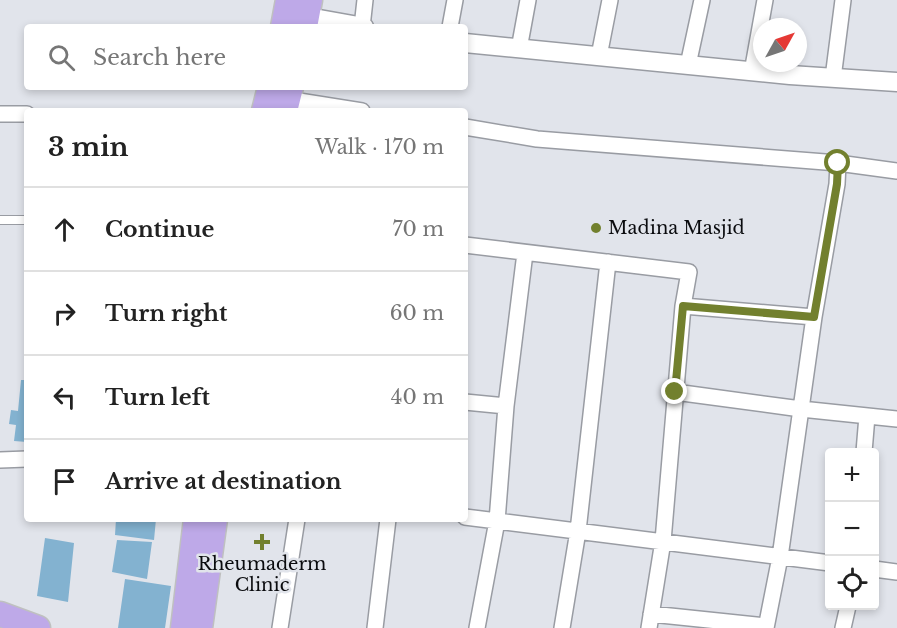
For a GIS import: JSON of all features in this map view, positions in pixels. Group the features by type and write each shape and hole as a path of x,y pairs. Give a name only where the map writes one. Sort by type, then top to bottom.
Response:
{"main road":[{"path":"183,628 196,522"},
{"path":"200,628 215,522"},
{"path":"0,614 38,628"}],"street":[{"path":"363,24 365,0"},
{"path":"451,24 455,0"},
{"path":"519,49 528,0"},
{"path":"598,56 610,0"},
{"path":"688,65 702,0"},
{"path":"752,72 765,0"},
{"path":"834,78 843,0"},
{"path":"297,14 348,24"},
{"path":"468,43 752,72 897,82"},
{"path":"278,99 341,108"},
{"path":"0,114 24,114"},
{"path":"468,128 537,139 838,163 897,171"},
{"path":"468,245 689,272 683,306 663,541 650,621 766,627 780,557 814,317 837,184 838,163"},
{"path":"477,628 497,521 506,406 525,253"},
{"path":"562,628 578,531 608,262"},
{"path":"683,306 814,317"},
{"path":"675,392 801,410 897,419"},
{"path":"468,402 506,406"},
{"path":"864,448 867,416"},
{"path":"0,460 24,459"},
{"path":"468,517 825,562"},
{"path":"280,628 297,522"},
{"path":"375,628 388,522"},
{"path":"879,570 897,572"},
{"path":"843,628 847,610"}],"lane":[{"path":"0,220 24,220"}],"building":[{"path":"21,380 24,380 24,442 14,441 16,425 9,424 11,410 18,411"},
{"path":"116,522 156,522 154,540 115,535"},
{"path":"45,538 74,543 68,602 37,596"},
{"path":"117,540 152,542 147,579 112,572"},
{"path":"125,579 171,586 165,628 118,628"}],"place":[{"name":"Madina Masjid","path":"596,228"},
{"name":"Rheumaderm Clinic","path":"262,542"}],"route":[{"path":"675,392 683,306 814,317 837,184 838,163"}]}
